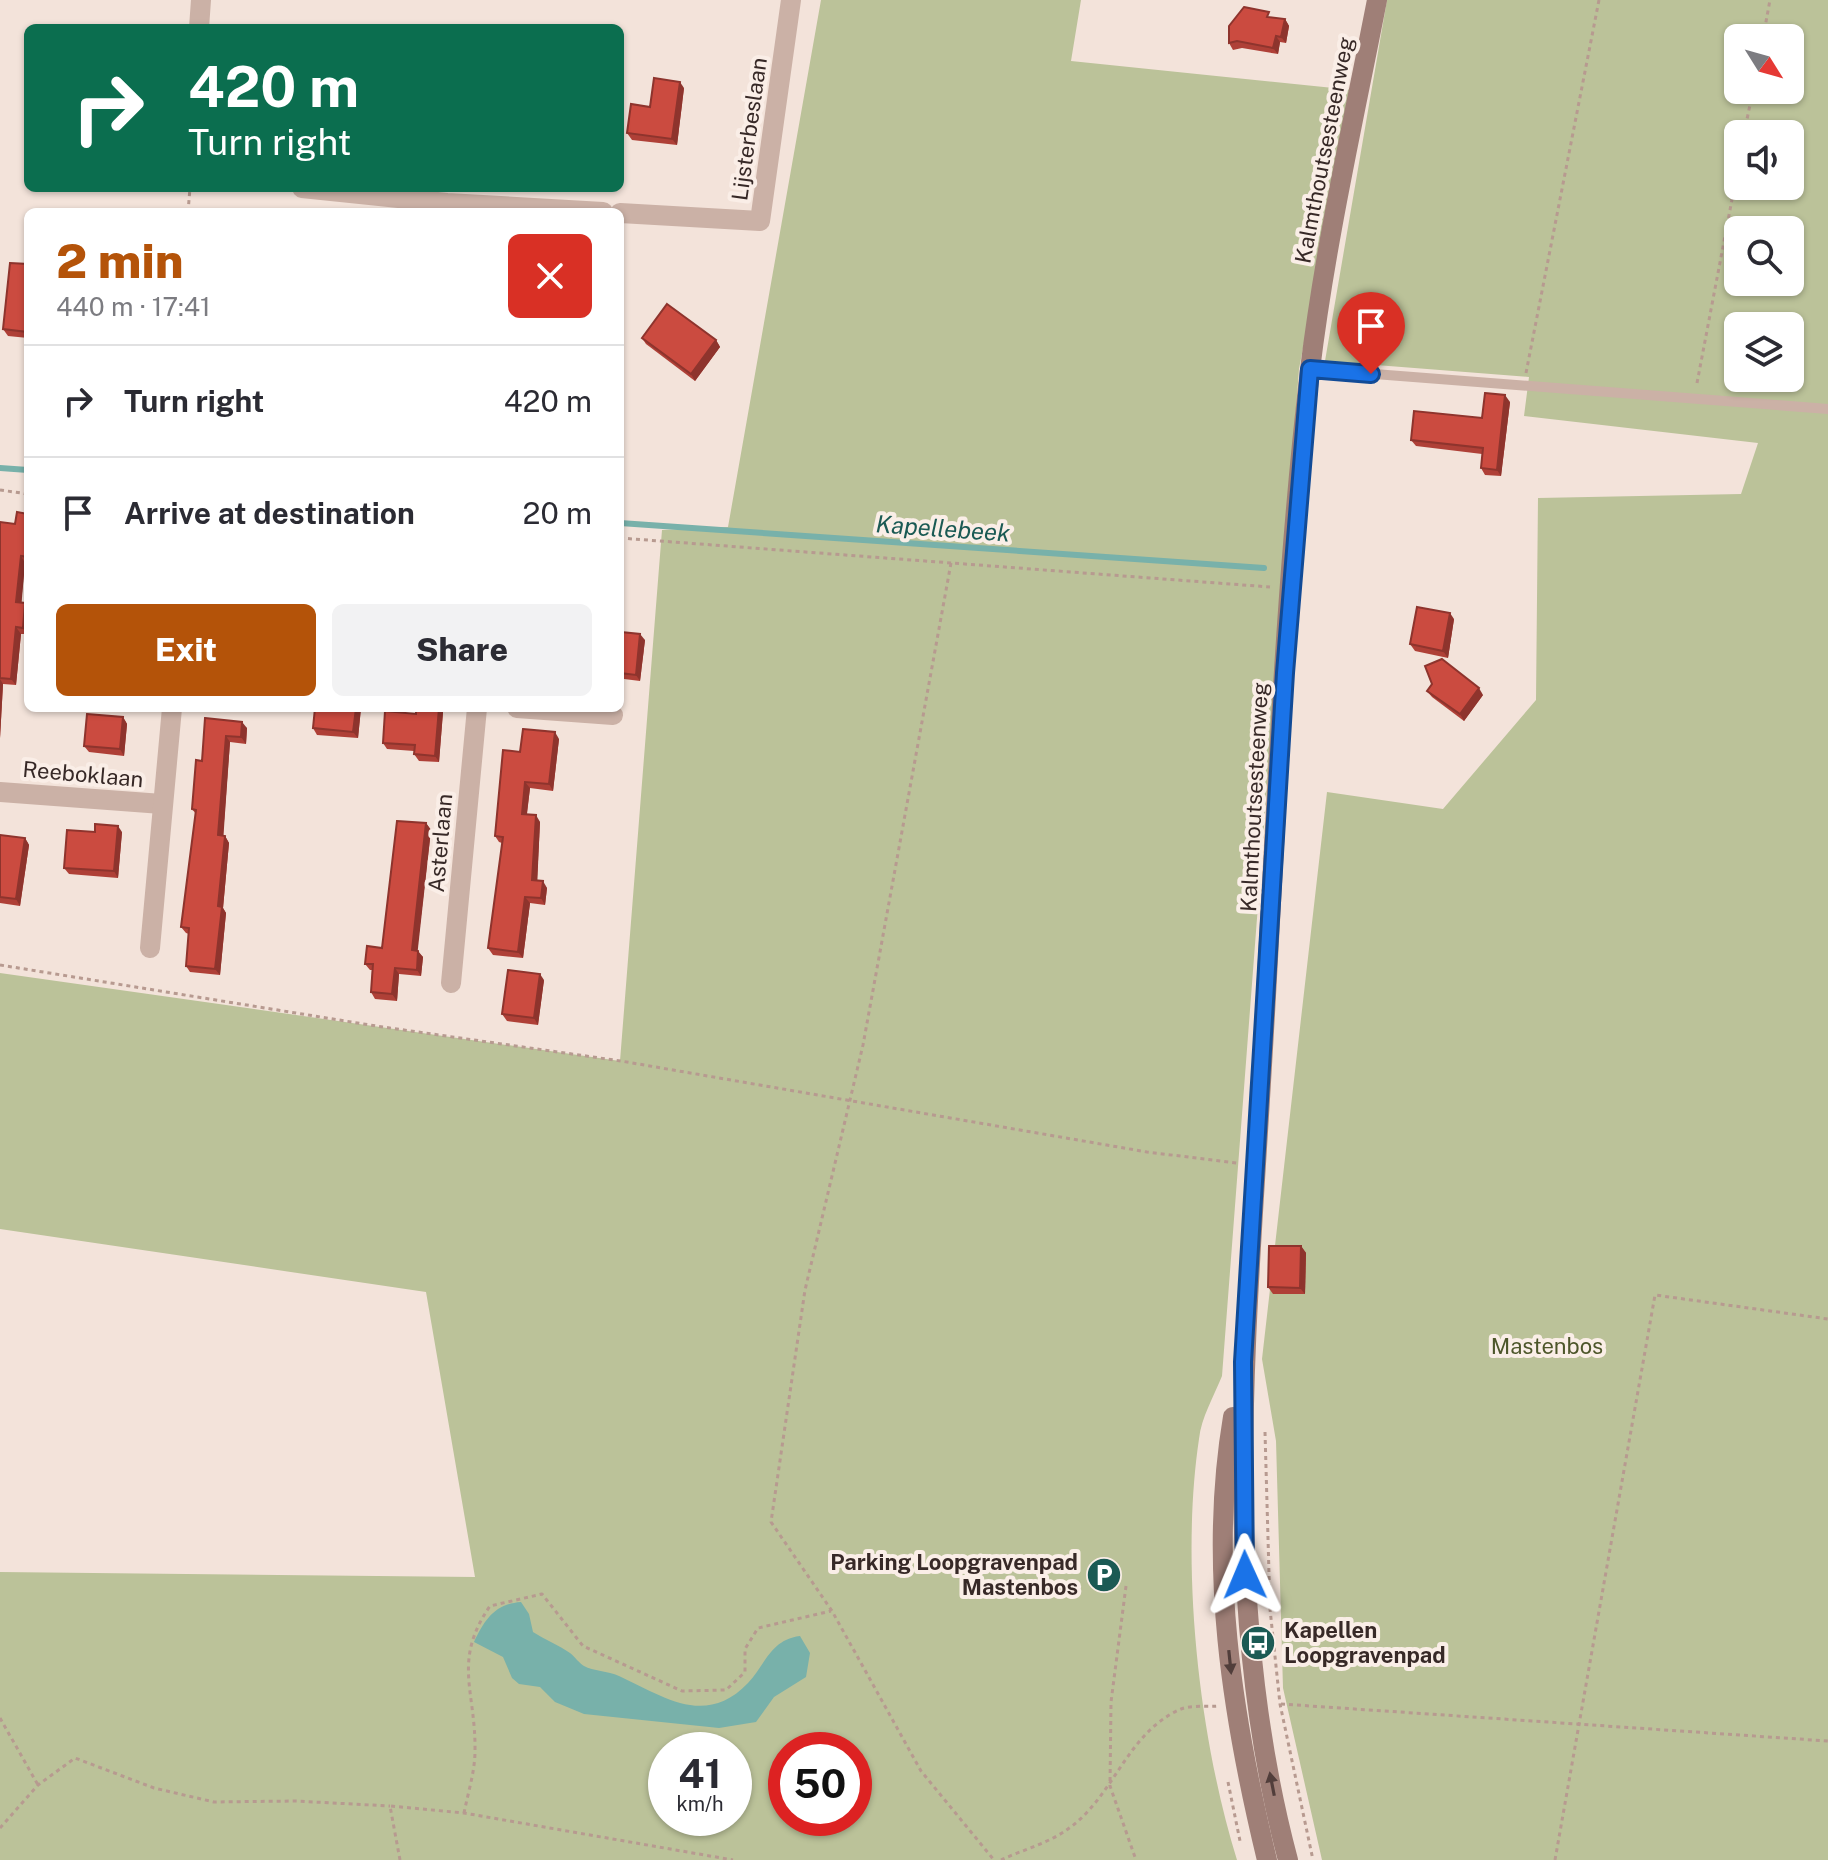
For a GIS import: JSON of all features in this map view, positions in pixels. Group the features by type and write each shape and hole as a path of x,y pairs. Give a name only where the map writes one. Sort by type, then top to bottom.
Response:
{"main road":[{"name":"Kalmthoutsesteenweg","path":"1288,1860 1257,1704 1245,1607 1243,1362 1291,588 1310,369 1377,0"},
{"name":"Kalmthoutsesteenweg","path":"1243,1362 1228,1446 1224,1606 1235,1705 1267,1860"}],"street":[{"path":"199,24 201,0"},
{"name":"Lijsterbeslaan","path":"624,213 760,221 791,0"},
{"path":"341,192 534,208"},
{"path":"150,948 172,712"},
{"name":"Asterlaan","path":"451,983 477,712"},
{"path":"572,712 613,715"},
{"name":"Reeboklaan","path":"0,792 162,804"}],"lane":[{"path":"1310,369 1828,409"}],"path":[{"path":"1523,387 1599,0"},
{"path":"1766,24 1770,0"},
{"path":"1694,399 1732,200"},
{"path":"0,490 24,493"},
{"path":"624,538 1291,588"},
{"path":"951,563 851,1100 805,1290 771,1522 832,1611 921,1771 994,1860"},
{"path":"0,965 360,1024 621,1061 1147,1152 1257,1165"},
{"path":"1555,1860 1655,1295 1828,1319"},
{"path":"1264,1426 1270,1609 1280,1704 1300,1815 1313,1860"},
{"path":"1126,1586 1111,1702 1110,1786 1136,1860"},
{"path":"464,1813 475,1756 475,1720 466,1662 474,1628 490,1606 542,1594 583,1646 682,1691 726,1690 745,1672 745,1649 758,1628 832,1611"},
{"path":"1257,1704 1828,1741"},
{"path":"1001,1860 1068,1829 1110,1786 1133,1748 1157,1723 1183,1708 1235,1705"},
{"path":"0,1718 38,1785"},
{"path":"0,1828 38,1785 75,1758 154,1788 214,1802 295,1801 464,1813 733,1860"},
{"path":"390,1806 400,1860"}],"green space":[{"path":"821,0 1081,0 1071,61 1353,90 1299,369 1222,1376 1200,1431 1194,1489 1193,1596 1203,1707 1212,1761 1237,1860 0,1860 0,1572 475,1577 426,1292 0,1229 0,973 620,1061 662,530 728,527"},
{"name":"Mastenbos","path":"1387,0 1828,0 1828,1860 1322,1860 1283,1688 1276,1441 1262,1359 1327,792 1443,809 1536,700 1538,498 1741,494 1758,443 1524,416 1529,377 1325,361"}],"water":[{"path":"521,1602 529,1614 533,1632 566,1650 584,1666 615,1674 684,1704 716,1704 732,1696 748,1683 775,1648 790,1638 800,1636 810,1653 806,1677 774,1697 756,1722 719,1728 584,1714 555,1702 540,1687 519,1684 512,1678 503,1657 474,1642 492,1614 504,1606"}],"building":[{"path":"1244,7 1269,12 1267,17 1285,19 1281,37 1276,36 1273,48 1237,41 1229,43 1229,26"},
{"path":"654,78 680,82 672,139 627,133 631,104 650,107"},
{"path":"10,263 24,264 24,332 3,329"},
{"path":"667,304 716,340 691,374 642,338"},
{"path":"1485,393 1505,395 1497,470 1481,468 1483,448 1411,440 1414,411 1482,418"},
{"path":"17,512 24,513 24,556 21,556 16,602 24,603 24,616 23,628 16,627 11,679 0,678 0,522 15,524"},
{"path":"1417,607 1450,613 1443,651 1410,644"},
{"path":"624,632 640,634 636,675 624,674"},
{"path":"1442,659 1479,688 1460,714 1427,691 1432,684 1425,666"},
{"path":"315,712 356,712 353,732 313,728"},
{"path":"385,712 439,712 435,756 414,754 415,745 383,743"},
{"path":"87,714 123,717 120,749 84,746"},
{"path":"205,718 242,722 241,737 226,736 218,835 225,836 218,906 222,907 215,969 186,966 189,928 181,927 196,810 192,809 196,760 202,761"},
{"path":"523,729 555,732 549,784 525,782 522,814 536,815 532,880 543,881 541,898 525,897 518,952 488,948 503,837 495,836 503,750 520,752"},
{"path":"397,821 426,823 412,950 418,951 417,970 395,968 392,994 371,992 373,964 365,964 367,946 382,948"},
{"path":"95,824 118,826 114,871 64,868 67,830 95,832"},
{"path":"0,835 25,838 16,899 0,897"},
{"path":"508,970 540,974 534,1018 502,1014"},
{"path":"1269,1246 1301,1246 1300,1288 1268,1287"}],"waterway":[{"name":"Kapellebeek","path":"0,468 24,470"},
{"name":"Kapellebeek","path":"624,523 1264,568"}],"place":[{"name":"Parking Loopgravenpad Mastenbos","path":"1104,1575"},
{"name":"Kapellen Loopgravenpad","path":"1258,1643"}],"route":[{"path":"1245,1575 1243,1362 1285,673 1310,369 1371,374"}]}
